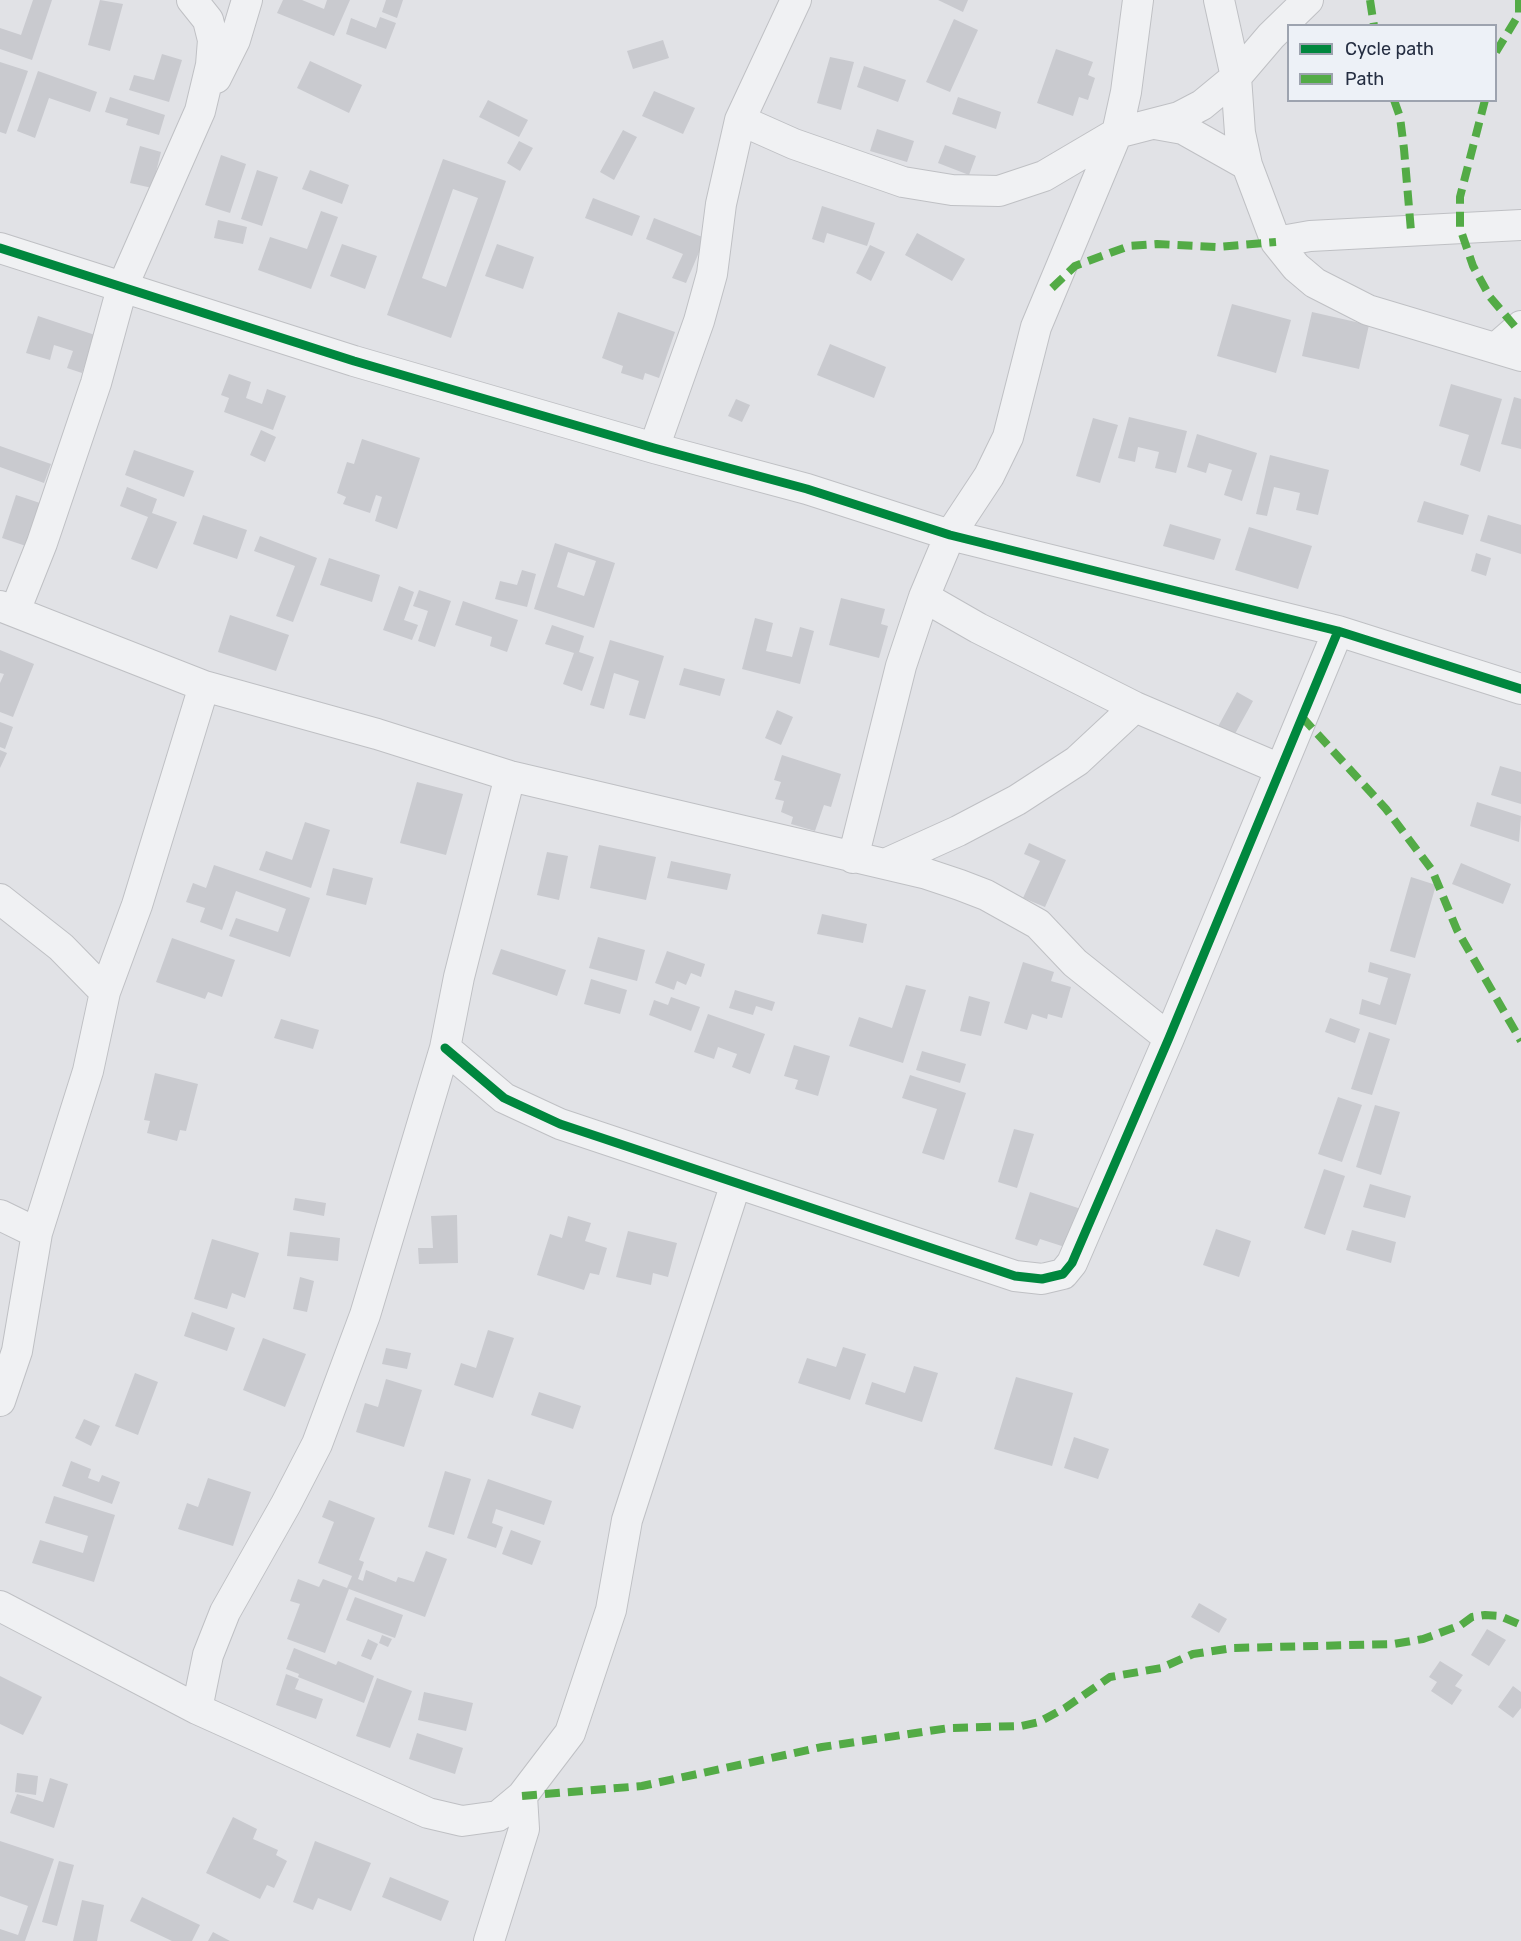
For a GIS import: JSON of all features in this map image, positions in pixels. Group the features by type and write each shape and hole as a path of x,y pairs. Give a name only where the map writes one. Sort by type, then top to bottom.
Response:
{"street":[{"path":"192,0 208,20 213,40 211,65 200,111"},
{"path":"247,0 235,40 200,111 122,288 96,383 42,543 8,608 204,686 377,734 510,776 602,795 853,858 927,874 986,895 1038,924 1075,963 1169,1038"},
{"path":"654,448 699,321 712,274 722,204 740,120 796,0"},
{"path":"853,858 901,666 924,597 950,535 989,476 1008,436 1035,327 1117,133 1126,92 1131,35 1138,0"},
{"path":"1219,0 1236,77 1240,133 1247,165 1276,242 1296,267 1315,284 1368,310 1509,351 1521,326"},
{"path":"740,120 794,144 892,178 952,190 999,191 1044,176 1117,133 1179,117 1202,105 1236,77 1271,36 1308,0"},
{"path":"1155,123 1183,129 1247,165"},
{"path":"1276,242 1310,236 1521,225"},
{"path":"0,248 354,361 654,448 807,489 950,535 1338,631 1521,689"},
{"path":"924,597 978,628 1135,707 1280,769"},
{"path":"445,1048 504,1098 541,1115 1015,1276 1042,1279 1063,1274 1072,1263 1169,1038 1338,631"},
{"path":"0,1401 17,1351 38,1233 88,1071 105,992 137,905 204,686"},
{"path":"885,864 958,831 1017,800 1077,761 1135,707"},
{"path":"197,1709 208,1655 225,1612 317,1444 365,1315 445,1048 462,965 510,776"},
{"path":"0,899 61,947 105,992"},
{"path":"0,1606 197,1709 428,1813 462,1821 498,1816 522,1796 570,1733 611,1610 627,1520 736,1183"},
{"path":"0,1215 38,1233"},
{"path":"489,1941 524,1829 522,1796"}],"building":[{"path":"33,0 52,0 32,60 0,49 0,28 21,35"},
{"path":"100,0 123,4 110,51 88,45"},
{"path":"283,0 302,0 324,9 327,0 350,0 334,36 277,13"},
{"path":"386,0 403,0 397,18 382,12"},
{"path":"938,0 968,0 963,12"},
{"path":"380,17 396,23 386,49 346,34 351,18 376,28"},
{"path":"954,19 978,30 950,92 926,82"},
{"path":"663,40 669,58 633,69 627,51"},
{"path":"1056,49 1093,62 1088,75 1095,78 1088,100 1079,97 1073,116 1037,103"},
{"path":"162,54 182,60 169,102 129,90 134,75 154,80"},
{"path":"830,57 854,62 841,110 817,103"},
{"path":"310,61 362,85 349,113 297,88"},
{"path":"0,62 28,71 6,134 0,132"},
{"path":"864,66 906,80 898,102 857,87"},
{"path":"38,71 97,92 90,112 49,98 35,138 17,131"},
{"path":"654,91 695,108 683,134 642,116"},
{"path":"110,97 165,115 159,135 126,125 128,119 105,112"},
{"path":"958,97 1001,112 996,129 952,114"},
{"path":"488,100 528,120 519,137 479,117"},
{"path":"877,129 914,141 907,162 870,151"},
{"path":"623,130 637,137 614,180 600,172"},
{"path":"519,141 533,148 520,171 507,163"},
{"path":"945,145 976,156 969,175 938,163"},
{"path":"140,146 161,152 152,188 130,183"},
{"path":"221,155 246,164 230,213 205,205"},
{"path":"443,159 506,181 451,338 387,315","holes":["453,189 478,198 446,287 422,278"]},
{"path":"257,170 278,177 262,226 241,219"},
{"path":"310,170 349,185 342,204 302,189"},
{"path":"593,198 640,216 632,236 585,218"},
{"path":"822,206 875,223 867,246 827,233 824,243 812,239"},
{"path":"321,211 338,217 311,289 258,270 270,237 307,249"},
{"path":"654,218 705,238 686,283 672,278 683,254 646,239"},
{"path":"218,220 247,227 243,244 214,238"},
{"path":"917,233 965,259 952,281 905,255"},
{"path":"342,244 377,256 365,289 330,276"},
{"path":"497,244 534,257 523,289 485,276"},
{"path":"870,245 885,252 871,281 856,273"},
{"path":"1232,304 1291,320 1276,373 1217,356"},
{"path":"618,312 675,332 659,378 645,373 643,380 621,373 623,366 602,358"},
{"path":"1312,312 1369,325 1359,369 1302,356"},
{"path":"38,316 95,335 82,373 67,368 73,351 54,345 50,360 26,353"},
{"path":"830,344 886,367 874,398 817,375"},
{"path":"229,374 251,382 246,398 262,404 267,389 286,396 273,430 224,412 229,398 221,395"},
{"path":"1451,384 1502,399 1480,472 1460,465 1469,435 1439,426"},
{"path":"1514,397 1521,399 1521,449 1501,444"},
{"path":"736,399 750,405 742,422 728,416"},
{"path":"1129,417 1187,431 1176,473 1155,468 1159,452 1138,447 1135,462 1118,458"},
{"path":"1093,418 1118,425 1100,483 1076,476"},
{"path":"261,430 276,437 265,462 250,455"},
{"path":"1197,434 1257,453 1242,501 1224,495 1232,470 1209,463 1206,473 1187,467"},
{"path":"362,439 420,458 397,529 375,521 382,497 376,495 370,513 343,504 346,497 337,493 347,462 354,464"},
{"path":"0,446 51,464 44,483 0,467"},
{"path":"134,450 194,471 184,497 125,475"},
{"path":"1270,455 1329,470 1318,515 1296,510 1300,493 1274,487 1267,516 1256,514"},
{"path":"127,487 157,499 152,513 177,522 157,569 131,559 148,517 120,506"},
{"path":"16,495 43,504 29,547 2,538"},
{"path":"1424,501 1469,515 1463,535 1417,522"},
{"path":"203,515 247,530 237,559 193,544"},
{"path":"1488,515 1521,525 1521,554 1480,541"},
{"path":"1170,524 1221,539 1214,560 1163,546"},
{"path":"1249,527 1312,546 1298,589 1235,570"},
{"path":"260,536 317,558 293,622 276,616 295,566 254,551"},
{"path":"555,543 615,563 594,628 534,609","holes":["568,552 596,561 584,596 557,587"]},
{"path":"1476,553 1491,558 1486,576 1471,571"},
{"path":"329,558 380,575 372,602 320,585"},
{"path":"522,570 536,574 527,607 495,599 500,581 517,585"},
{"path":"399,586 414,592 404,620 418,625 412,640 383,630"},
{"path":"419,590 451,601 435,647 418,641 428,611 413,606"},
{"path":"841,598 885,609 881,624 888,626 879,658 829,645"},
{"path":"463,601 518,620 507,652 490,646 492,637 455,625"},
{"path":"230,615 289,635 276,671 218,652"},
{"path":"755,618 773,623 766,651 792,657 800,627 814,631 800,684 742,669"},
{"path":"552,625 584,636 579,652 594,657 582,691 563,684 574,653 545,644"},
{"path":"610,640 664,656 645,719 629,715 639,681 614,673 604,709 590,705"},
{"path":"0,650 34,664 13,717 0,712 0,683 4,674 0,673"},
{"path":"684,668 725,679 720,696 679,685"},
{"path":"1237,692 1253,701 1231,741 1215,732"},
{"path":"777,710 793,717 781,745 765,738"},
{"path":"0,722 13,727 5,749 0,747"},
{"path":"0,750 7,753 0,768"},
{"path":"782,755 841,774 831,807 824,805 815,831 791,824 793,817 781,812 784,801 775,799 781,782 774,780"},
{"path":"1500,766 1521,772 1521,804 1491,795"},
{"path":"417,782 463,794 446,855 400,843"},
{"path":"1477,802 1521,816 1519,842 1470,826"},
{"path":"305,822 330,830 311,888 259,870 266,851 292,860"},
{"path":"1029,843 1066,860 1045,907 1023,898 1040,861 1024,854"},
{"path":"599,845 656,857 646,900 590,888"},
{"path":"547,852 568,856 559,900 537,895"},
{"path":"671,861 731,874 727,890 667,878"},
{"path":"1461,863 1511,884 1503,904 1452,884"},
{"path":"214,865 310,898 290,957 229,936 236,918 278,932 286,909 236,891 222,930 200,922 205,908 186,902 193,883 206,888"},
{"path":"333,868 373,878 366,905 326,895"},
{"path":"1411,877 1436,885 1415,958 1390,951"},
{"path":"822,914 867,924 863,943 817,934"},
{"path":"598,937 645,950 637,981 589,968"},
{"path":"172,938 235,960 222,997 208,992 205,999 156,982"},
{"path":"501,949 566,970 557,996 492,974"},
{"path":"667,951 705,964 701,977 691,973 686,985 677,981 674,990 655,983"},
{"path":"1023,962 1054,972 1051,981 1071,987 1062,1018 1048,1014 1047,1019 1032,1014 1027,1030 1004,1023"},
{"path":"1370,962 1411,974 1396,1025 1359,1014 1362,999 1380,1005 1388,978 1368,972"},
{"path":"591,979 627,990 620,1014 584,1004"},
{"path":"906,985 926,990 903,1063 849,1046 859,1017 892,1028"},
{"path":"735,990 775,1002 772,1011 756,1006 753,1015 729,1008"},
{"path":"969,996 990,1002 981,1036 960,1031"},
{"path":"671,997 700,1007 691,1031 649,1015 654,1000 668,1005"},
{"path":"708,1014 765,1034 750,1074 732,1067 737,1054 718,1047 714,1059 694,1052"},
{"path":"1330,1018 1360,1029 1355,1043 1325,1032"},
{"path":"281,1019 319,1030 313,1049 274,1038"},
{"path":"1369,1032 1390,1039 1372,1095 1351,1089"},
{"path":"794,1045 830,1056 818,1096 795,1089 798,1080 784,1076"},
{"path":"922,1051 966,1064 960,1083 916,1070"},
{"path":"155,1073 198,1084 186,1131 180,1130 177,1141 147,1133 150,1121 144,1120"},
{"path":"910,1075 966,1093 944,1160 922,1153 937,1109 902,1098"},
{"path":"1338,1097 1362,1105 1342,1162 1318,1154"},
{"path":"1375,1105 1400,1112 1381,1175 1356,1167"},
{"path":"1014,1129 1034,1134 1017,1188 998,1182"},
{"path":"1324,1169 1345,1176 1325,1235 1304,1228"},
{"path":"1370,1184 1411,1196 1405,1218 1363,1207"},
{"path":"1030,1192 1081,1209 1068,1248 1040,1239 1037,1246 1015,1239"},
{"path":"295,1198 326,1203 324,1216 293,1210"},
{"path":"457,1215 458,1263 419,1264 418,1248 433,1248 431,1216"},
{"path":"568,1216 591,1223 585,1241 607,1248 599,1275 590,1273 584,1290 537,1275 550,1234 562,1238"},
{"path":"1216,1229 1251,1241 1239,1277 1203,1265"},
{"path":"1352,1230 1396,1242 1391,1263 1346,1250"},
{"path":"628,1231 677,1243 668,1277 653,1273 651,1285 616,1277"},
{"path":"290,1232 340,1238 338,1261 287,1256"},
{"path":"212,1239 259,1253 245,1298 232,1293 227,1309 194,1299"},
{"path":"300,1277 314,1281 307,1312 293,1309"},
{"path":"192,1312 235,1328 227,1351 184,1336"},
{"path":"488,1330 514,1338 493,1398 454,1385 461,1363 476,1368"},
{"path":"263,1338 306,1354 285,1407 243,1390"},
{"path":"843,1347 866,1354 850,1400 798,1383 807,1358 836,1367"},
{"path":"386,1348 411,1353 407,1369 382,1364"},
{"path":"914,1366 938,1373 922,1422 865,1404 872,1382 905,1393"},
{"path":"135,1373 158,1382 138,1435 115,1426"},
{"path":"1016,1377 1073,1393 1052,1466 994,1449"},
{"path":"386,1379 422,1390 404,1447 356,1432 365,1403 378,1407"},
{"path":"539,1392 581,1406 573,1429 531,1415"},
{"path":"84,1419 100,1426 91,1446 75,1438"},
{"path":"1074,1437 1109,1449 1098,1479 1064,1468"},
{"path":"71,1461 91,1469 88,1478 99,1482 102,1475 120,1482 112,1504 62,1486"},
{"path":"445,1471 471,1479 454,1535 428,1527"},
{"path":"208,1478 251,1492 233,1546 178,1529 187,1503 198,1507"},
{"path":"488,1479 552,1501 544,1525 496,1509 492,1523 503,1527 496,1548 467,1538"},
{"path":"54,1496 115,1515 94,1582 32,1563 40,1540 83,1553 88,1536 45,1523"},
{"path":"329,1500 375,1518 359,1560 364,1562 358,1579 363,1581 366,1570 396,1582 398,1577 414,1582 426,1551 447,1559 425,1617 349,1589 325,1653 287,1639 300,1604 290,1601 298,1579 319,1587 323,1579 347,1588 352,1576 318,1563 334,1522 322,1517"},
{"path":"511,1530 541,1541 532,1565 502,1554"},
{"path":"355,1597 403,1615 395,1638 346,1620"},
{"path":"1199,1603 1227,1619 1219,1633 1191,1617"},
{"path":"1487,1629 1506,1640 1489,1666 1471,1655"},
{"path":"382,1635 392,1639 388,1647 379,1643"},
{"path":"368,1639 378,1644 371,1660 361,1656"},
{"path":"294,1648 336,1665 338,1661 374,1676 364,1703 298,1677 299,1674 286,1669"},
{"path":"1440,1661 1463,1675 1455,1686 1462,1690 1452,1705 1431,1691 1437,1682 1429,1677"},
{"path":"286,1674 299,1679 295,1689 323,1699 316,1719 276,1705"},
{"path":"0,1676 42,1697 23,1735 0,1724"},
{"path":"377,1678 412,1691 390,1748 356,1736"},
{"path":"1513,1686 1521,1692 1521,1708 1513,1718 1498,1707"},
{"path":"424,1692 473,1703 466,1731 418,1720"},
{"path":"417,1733 463,1748 455,1774 409,1759"},
{"path":"17,1773 38,1776 36,1795 15,1792"},
{"path":"50,1778 68,1784 54,1828 10,1813 17,1794 43,1802"},
{"path":"233,1817 257,1829 253,1839 278,1850 276,1855 287,1861 274,1888 267,1885 260,1899 206,1873"},
{"path":"0,1841 54,1859 25,1941 0,1941 0,1929 18,1935 28,1906 0,1896"},
{"path":"315,1841 371,1863 351,1911 318,1898 313,1910 293,1902"},
{"path":"59,1861 74,1865 57,1926 42,1922"},
{"path":"390,1877 449,1901 441,1921 382,1897"},
{"path":"142,1897 200,1925 192,1941 172,1941 130,1921"},
{"path":"82,1900 104,1905 97,1941 73,1941"},
{"path":"213,1932 230,1941 208,1941"}],"marked path":[{"path":"1370,0 1374,24"},
{"path":"1497,50 1519,14 1519,0"},
{"path":"1395,102 1400,117 1411,231"},
{"path":"1484,102 1460,197 1460,228 1473,266 1490,297 1517,329"},
{"path":"1052,288 1075,266 1129,246 1157,244 1217,247 1276,242"},
{"path":"1302,717 1386,809 1432,870 1457,930 1521,1041"},
{"path":"522,1796 642,1786 822,1747 949,1728 1021,1726 1039,1722 1065,1708 1110,1677 1161,1668 1193,1654 1233,1648 1394,1644 1423,1639 1461,1625 1472,1617 1485,1615 1500,1616 1521,1625"}],"cycle path":[{"path":"0,248 354,361 654,448 807,489 950,535 1338,631 1521,689"},
{"path":"445,1048 504,1098 560,1124 1015,1276 1042,1279 1063,1274 1072,1263 1169,1038 1338,631"}]}
